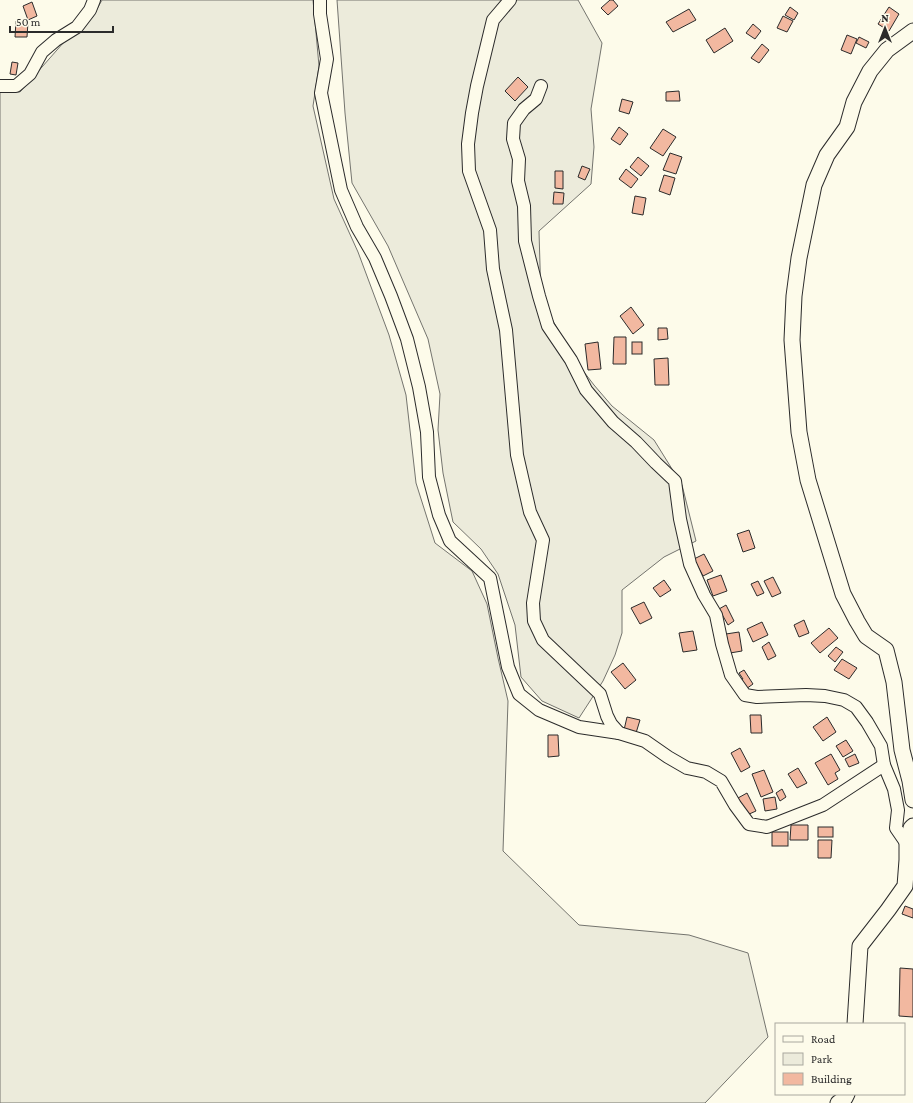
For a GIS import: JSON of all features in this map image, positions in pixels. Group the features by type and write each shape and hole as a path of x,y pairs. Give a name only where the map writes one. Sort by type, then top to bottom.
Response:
{"street":[{"path":"0,86 16,86 30,74 42,52 56,40 77,27 90,10 94,0"},
{"path":"320,0 320,14 327,59 321,93 341,190 357,227 375,258 407,339 419,387 427,432 430,477 439,515 450,541 490,578 508,667 519,694 539,710 579,727 619,733 645,741 687,768 706,772 721,781 735,805 749,824 767,827 823,805 884,765"},
{"path":"510,0 493,20 472,113 468,144 468,158 469,171 490,230 493,269 506,330 517,455 530,512 543,540 533,603 534,621 543,640 600,694 607,716 611,724 619,733"},
{"path":"913,32 887,50 870,71 854,102 847,127 827,155 814,185 799,258 794,296 792,340 799,432 808,480 843,594 866,636 886,650 894,682 902,750 913,800"},
{"path":"541,86 536,99 524,110 514,123 513,139 519,159 518,181 524,206 525,241 548,326 571,360 586,390 613,422 636,442 675,481 680,519 690,564 704,595 716,615 722,644 731,675 745,695 757,697 806,695 825,696 844,700 856,707 881,746 884,765 894,789 898,810 896,828 907,844"},
{"path":"855,1023 860,946 905,886 907,844 911,828 913,826"},
{"path":"838,1103 846,1095"}],"green space":[{"path":"102,0 313,0 319,66 313,106 334,199 358,252 389,335 406,395 416,483 435,543 472,571 487,604 508,701 503,851 579,925 689,935 748,953 768,1037 705,1103 0,1103 0,90 20,92 64,42 92,18"},
{"path":"337,0 578,0 602,43 591,109 594,147 591,184 539,231 541,299 574,359 594,385 612,406 654,440 682,485 696,541 664,557 622,590 622,633 615,655 603,681 579,718 542,701 521,677 515,625 498,574 481,549 453,522 443,473 438,430 440,394 428,339 388,246 352,183 345,113"}],"building":[{"path":"610,0 613,0 618,6 608,15 601,8"},
{"path":"32,2 37,16 28,20 23,6"},
{"path":"790,7 798,13 794,20 785,15"},
{"path":"889,7 899,14 889,31 878,24"},
{"path":"689,9 696,20 673,32 666,22"},
{"path":"783,16 793,21 787,32 777,28"},
{"path":"16,21 28,22 27,37 15,37"},
{"path":"753,24 761,31 755,39 746,33"},
{"path":"725,28 733,41 714,53 706,40"},
{"path":"847,35 857,39 851,54 841,50"},
{"path":"859,37 869,42 866,48 856,43"},
{"path":"762,44 769,50 759,63 751,58"},
{"path":"12,62 18,63 16,75 10,74"},
{"path":"518,77 528,87 515,101 505,91"},
{"path":"679,91 680,101 666,101 666,92"},
{"path":"622,99 633,102 629,114 619,111"},
{"path":"619,127 628,134 620,145 611,139"},
{"path":"663,129 676,137 663,156 650,148"},
{"path":"670,153 682,157 676,174 663,170"},
{"path":"638,157 649,166 641,176 630,167"},
{"path":"582,166 590,169 585,180 578,177"},
{"path":"626,169 638,179 631,188 619,179"},
{"path":"555,171 563,171 563,189 555,188"},
{"path":"664,175 675,178 670,195 659,191"},
{"path":"554,192 564,193 563,204 553,204"},
{"path":"635,196 646,198 643,215 632,213"},
{"path":"631,307 644,325 633,334 620,316"},
{"path":"658,328 667,328 668,339 658,340"},
{"path":"614,337 626,337 626,364 613,364"},
{"path":"598,342 601,369 588,370 585,344"},
{"path":"632,342 642,342 642,354 632,354"},
{"path":"668,358 669,385 655,385 654,359"},
{"path":"749,530 755,548 743,552 737,534"},
{"path":"704,554 713,571 703,576 694,559"},
{"path":"721,575 727,591 713,596 707,580"},
{"path":"773,577 781,593 772,597 764,581"},
{"path":"664,580 671,590 660,597 653,588"},
{"path":"758,581 764,593 757,596 751,584"},
{"path":"644,602 652,618 640,624 631,608"},
{"path":"726,605 734,621 728,625 719,609"},
{"path":"804,620 809,633 799,637 794,625"},
{"path":"762,622 768,635 753,642 747,629"},
{"path":"829,628 838,638 820,653 811,643"},
{"path":"693,631 697,650 683,652 679,633"},
{"path":"739,632 742,651 730,653 726,634"},
{"path":"769,642 776,656 768,660 762,647"},
{"path":"836,647 843,652 835,662 828,656"},
{"path":"842,659 857,668 849,679 834,670"},
{"path":"623,663 636,680 625,689 611,672"},
{"path":"744,670 753,684 746,689 740,681 743,679 739,673"},
{"path":"750,715 761,715 762,733 751,733"},
{"path":"627,717 640,720 636,733 624,730"},
{"path":"827,717 836,732 823,741 813,727"},
{"path":"548,735 558,735 559,756 548,757"},
{"path":"846,740 853,751 843,757 836,746"},
{"path":"740,748 750,767 741,772 731,753"},
{"path":"831,754 840,770 835,773 838,779 828,785 815,763"},
{"path":"855,754 859,763 849,767 845,759"},
{"path":"798,768 807,783 797,788 788,774"},
{"path":"764,770 773,792 761,797 752,774"},
{"path":"782,789 786,797 780,801 776,793"},
{"path":"747,793 756,811 747,815 738,798"},
{"path":"775,797 777,809 765,811 763,799"},
{"path":"791,825 808,825 808,840 790,840"},
{"path":"818,827 833,827 833,837 818,837"},
{"path":"772,832 788,832 788,846 772,846"},
{"path":"818,840 832,840 831,858 818,858"},
{"path":"905,906 913,909 913,918 902,914"},
{"path":"900,968 913,969 913,1017 899,1016"}]}
